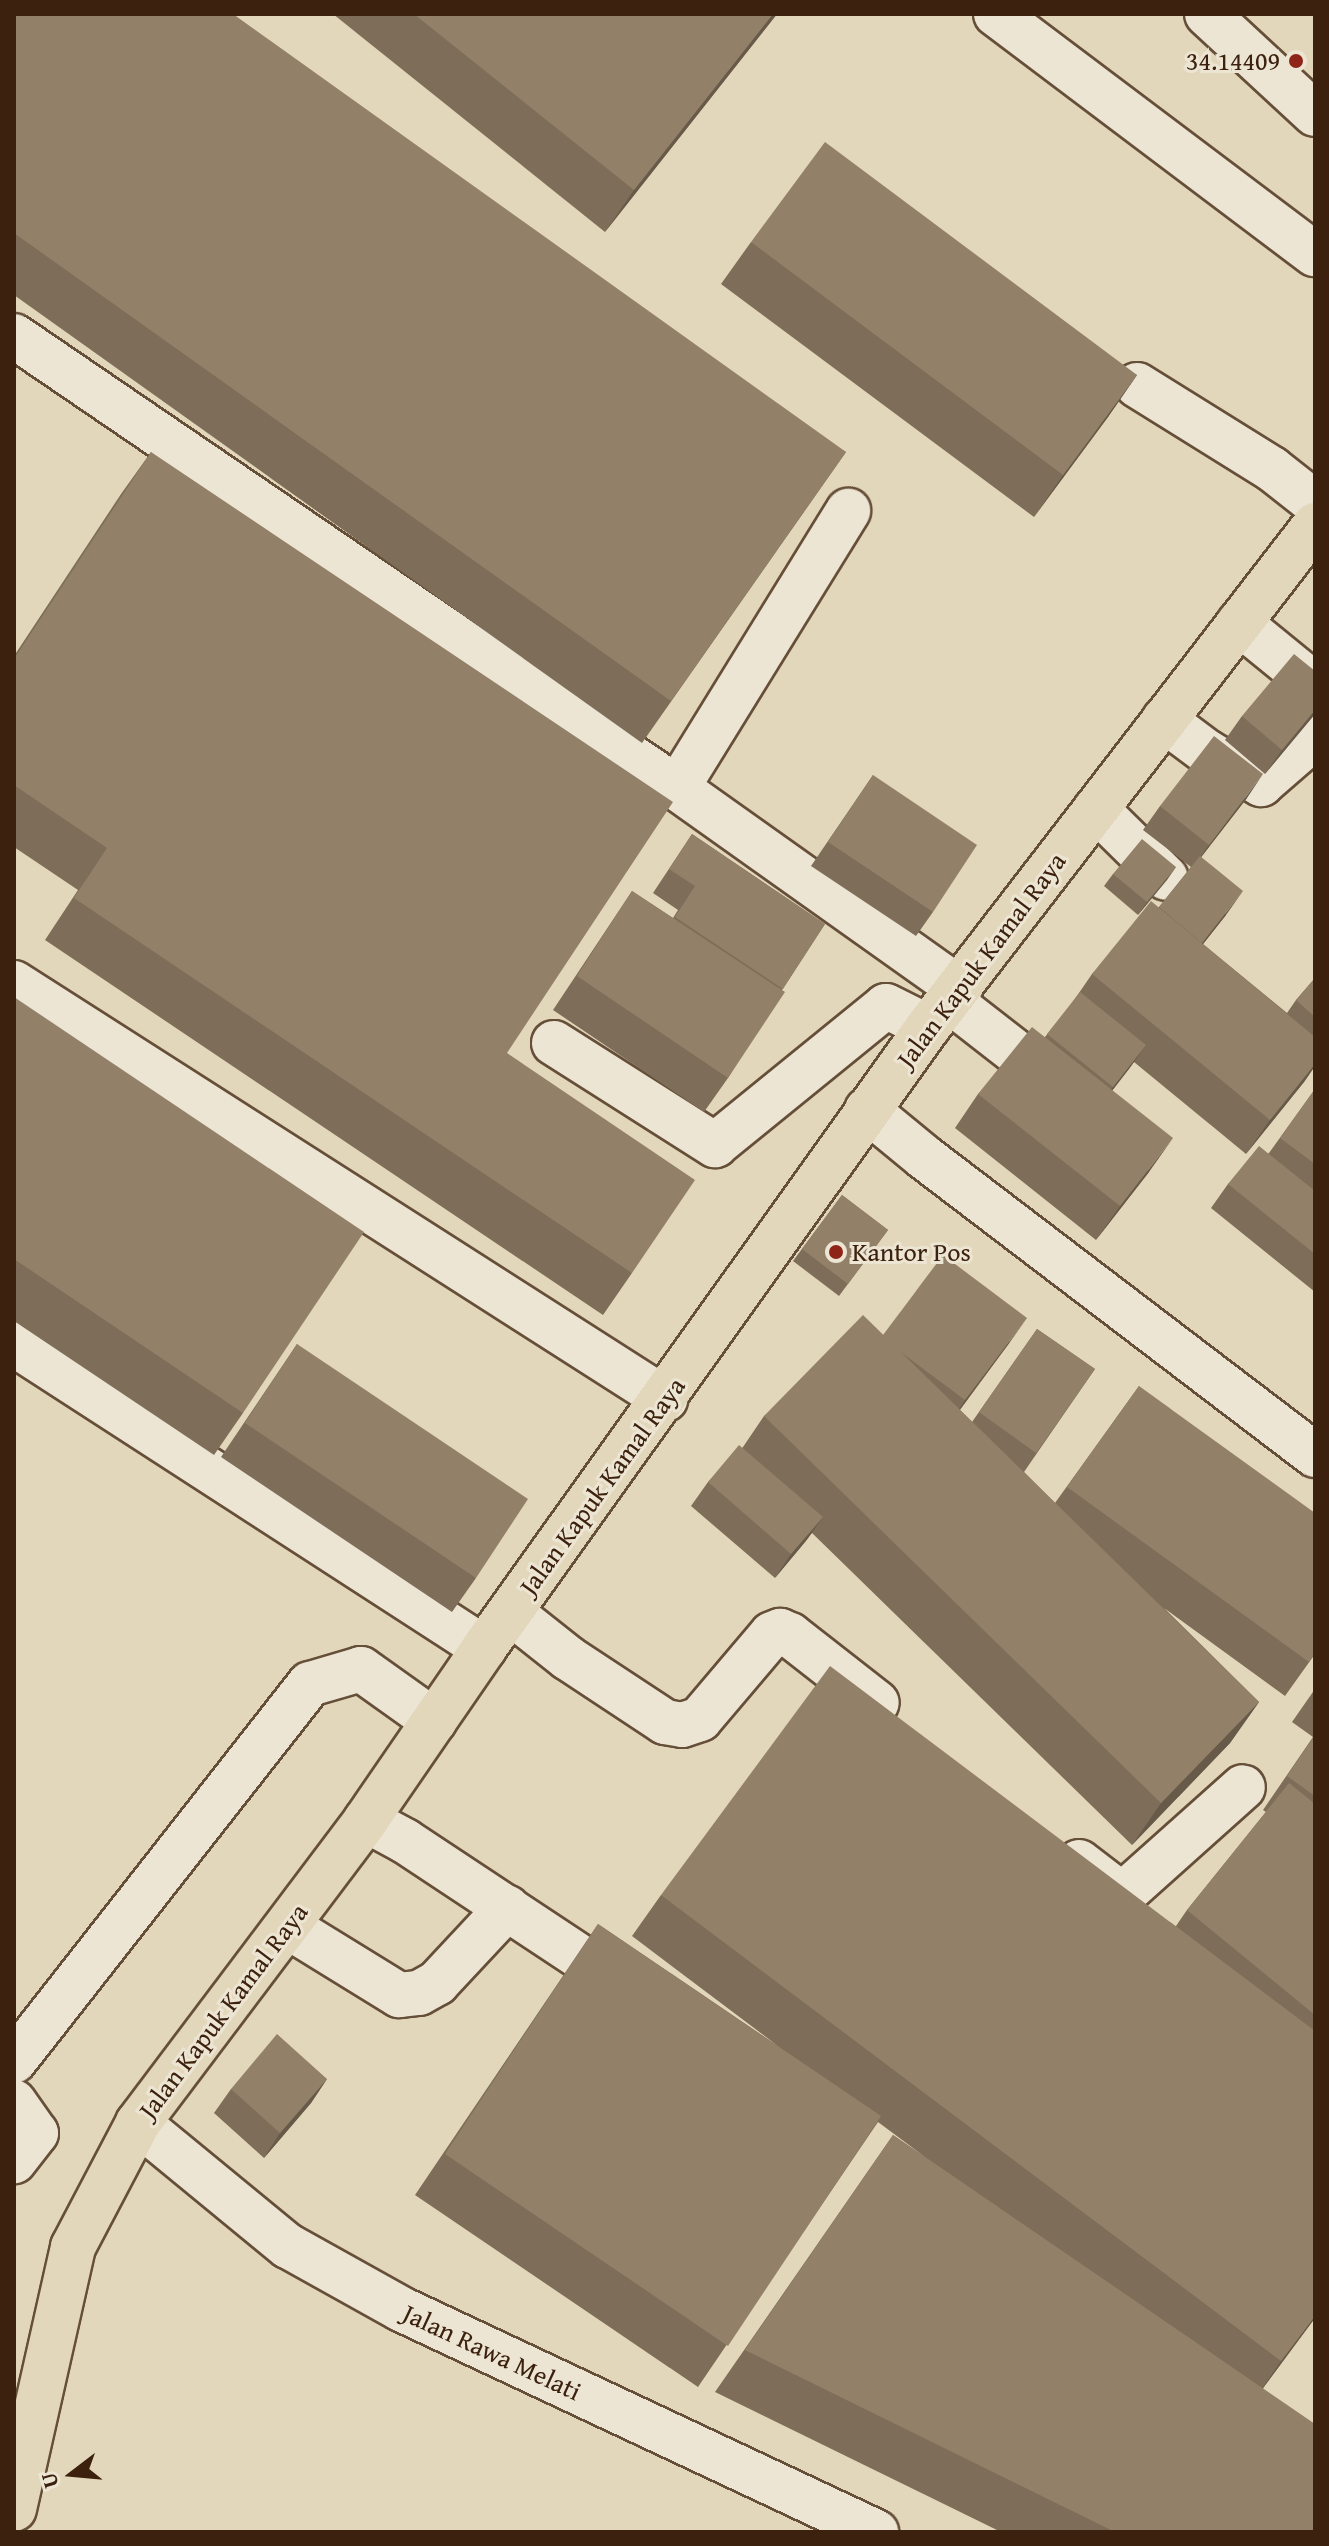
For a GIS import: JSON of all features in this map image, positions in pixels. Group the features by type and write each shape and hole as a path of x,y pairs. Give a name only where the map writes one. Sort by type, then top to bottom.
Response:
{"main road":[{"name":"Jalan Kapuk Kamal Raya","path":"14,2509 73,2247 138,2123 366,1820 484,1648 665,1399 867,1110 1315,525"}],"street":[{"path":"996,14 1315,254"},
{"path":"1207,14 1315,114"},
{"path":"14,336 677,788 946,1006 1096,1114"},
{"path":"1137,385 1272,469 1315,503"},
{"path":"677,788 848,511"},
{"path":"1239,623 1304,676"},
{"path":"1164,720 1207,752 1261,784 1315,737"},
{"path":"1096,809 1166,878"},
{"path":"14,983 665,1399"},
{"path":"554,1043 715,1145 886,1006 946,1006"},
{"path":"867,1110 924,1157 1315,1455"},
{"path":"14,1344 484,1648"},
{"path":"510,1612 568,1658 665,1722 682,1725 700,1719 772,1634 780,1631 790,1635 914,1732"},
{"path":"14,2061 310,1684 361,1669 434,1721"},
{"path":"1051,1840 1113,1888 1128,1890 1243,1787"},
{"path":"366,1820 507,1908 662,2011"},
{"path":"287,1926 399,1995 419,1993 437,1983 507,1908"},
{"path":"14,2102 36,2133 14,2161"},
{"name":"Jalan Rawa Melati","path":"138,2123 288,2246 401,2309 876,2532"}],"building":[{"path":"14,14 233,14 846,452 671,701 14,233"},
{"path":"414,14 773,14 634,190"},
{"path":"825,142 1137,375 1063,475 751,242"},
{"path":"151,452 673,802 507,1053 695,1180 632,1273 74,898 107,848 14,785 14,659"},
{"path":"1294,654 1315,671 1315,710 1282,750 1242,716"},
{"path":"1214,736 1263,774 1209,845 1160,806"},
{"path":"873,775 977,845 933,912 828,842"},
{"path":"692,834 825,924 783,989 675,917 695,886 669,869"},
{"path":"1142,839 1176,867 1147,902 1113,874"},
{"path":"1200,856 1243,891 1202,943 1159,907"},
{"path":"632,891 785,992 728,1078 577,976"},
{"path":"1151,901 1315,1037 1315,1064 1270,1120 1092,974"},
{"path":"1315,978 1315,1017 1296,1000"},
{"path":"1080,992 1146,1045 1113,1087 1047,1034"},
{"path":"14,997 364,1232 243,1413 14,1259"},
{"path":"1032,1027 1173,1138 1120,1206 978,1094"},
{"path":"1315,1089 1315,1164 1280,1138"},
{"path":"1259,1146 1315,1191 1315,1254 1228,1184"},
{"name":"Kantor Pos","path":"842,1195 888,1230 848,1284 802,1249"},
{"path":"943,1255 1027,1318 965,1400 898,1350 883,1335"},
{"path":"863,1315 1259,1702 1161,1803 764,1416"},
{"path":"1037,1329 1095,1369 1036,1453 979,1412"},
{"path":"297,1344 528,1499 476,1578 245,1423"},
{"path":"1139,1386 1315,1513 1315,1653 1309,1662 1067,1487"},
{"path":"739,1445 823,1517 791,1554 708,1482"},
{"path":"830,1666 1315,2031 1315,2316 1281,2361 661,1895"},
{"path":"1315,1735 1315,1796 1287,1776"},
{"path":"1289,1783 1315,1804 1315,2015 1187,1910"},
{"path":"598,1924 881,2116 728,2346 445,2154"},
{"path":"277,2034 327,2079 280,2133 231,2089"},
{"path":"893,2135 1315,2424 1315,2532 1115,2532 745,2350"}],"place":[{"name":"34.14409","path":"1296,61"},
{"name":"Kantor Pos","path":"836,1252"}]}
